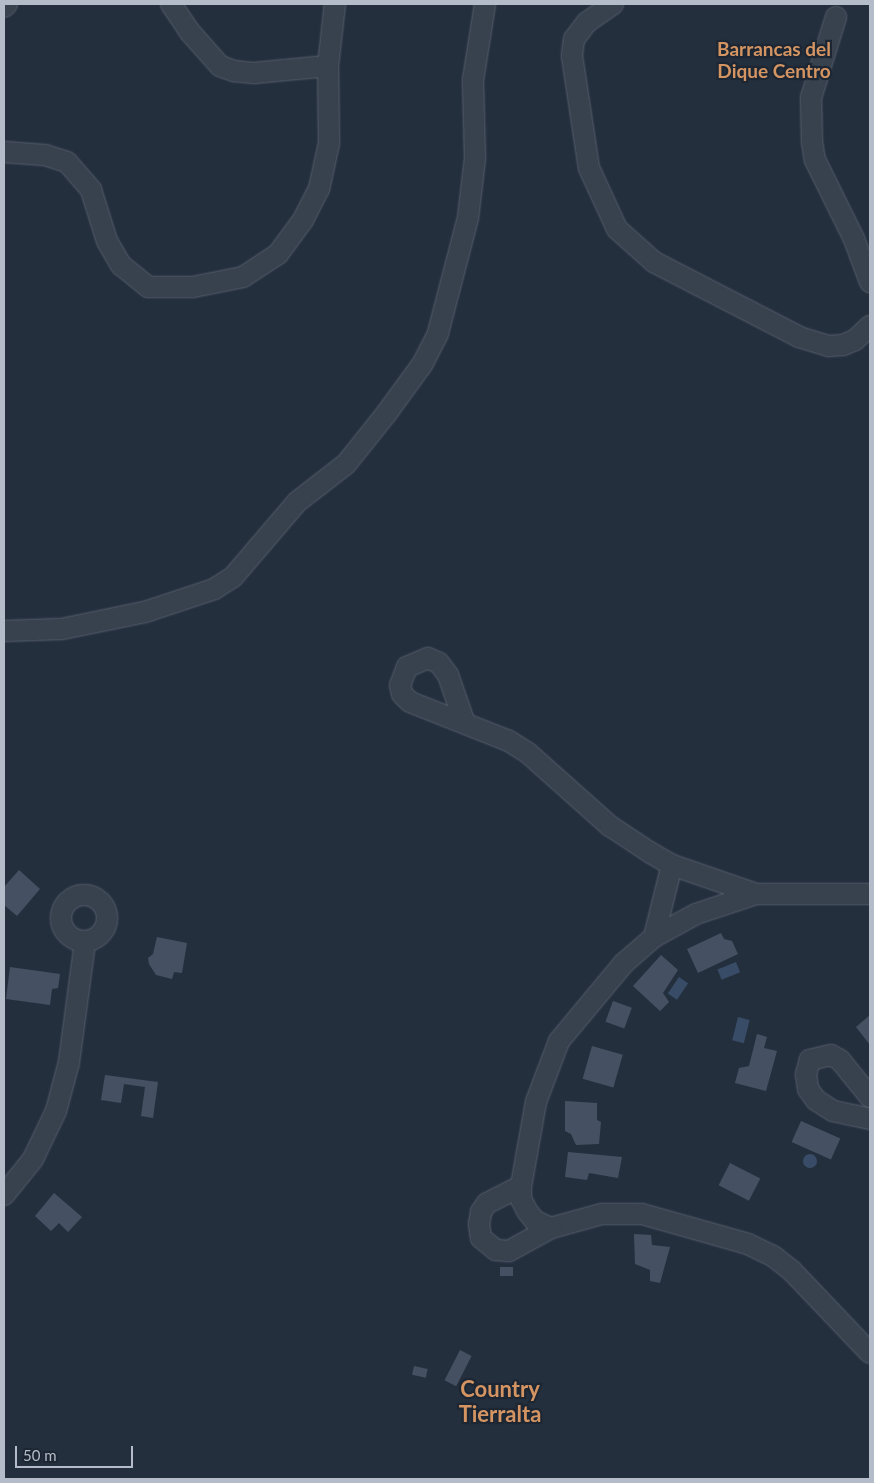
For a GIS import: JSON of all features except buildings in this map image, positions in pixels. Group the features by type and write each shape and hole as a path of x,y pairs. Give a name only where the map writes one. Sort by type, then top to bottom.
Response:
{"street":[{"path":"4,7 7,4"},
{"path":"172,4 189,31 220,66 234,71 254,72 328,66"},
{"path":"4,152 45,154 67,162 81,176 91,190 107,241 132,277 148,286 167,289 222,283 243,276 278,254 303,220 319,189 329,143 328,66 335,4"},
{"path":"4,631 62,629 144,612 214,589 233,577 297,502 346,464 401,394 423,363 438,333 468,218 475,158 473,80 485,4"},
{"path":"613,4 587,22 574,39 572,56 589,168 617,229 654,262 799,337 828,346 843,345 856,340 870,326"},
{"path":"836,16 811,98 812,142 815,160 854,239 870,282"},
{"path":"464,721 528,753 610,826 672,865 756,894"},
{"path":"654,937 672,865"},
{"path":"551,1228 535,1221 521,1199 521,1186 536,1102 559,1041 624,963 654,937 696,914 756,894 870,894"},
{"path":"4,1195 34,1159 56,1112 69,1062 85,942"},
{"path":"870,1097 840,1060 831,1055 810,1060 806,1074 808,1089 816,1100 833,1110 870,1118"},
{"path":"521,1186 488,1203 478,1224 481,1238 496,1250 509,1251 551,1228 602,1214 642,1214 748,1244 773,1256 792,1271 870,1353"}],"water":[{"path":"736,962 740,972 722,980 717,969"},
{"path":"679,977 688,983 677,1000 668,994"},
{"path":"738,1017 750,1020 744,1043 732,1040"},
{"path":"810,1154 815,1156 817,1161 815,1166 810,1168 805,1166 803,1161 805,1156"}],"district":[{"name":"Barrancas del Dique Centro","path":"774,60"},
{"name":"Country Tierralta","path":"500,1400"}]}
